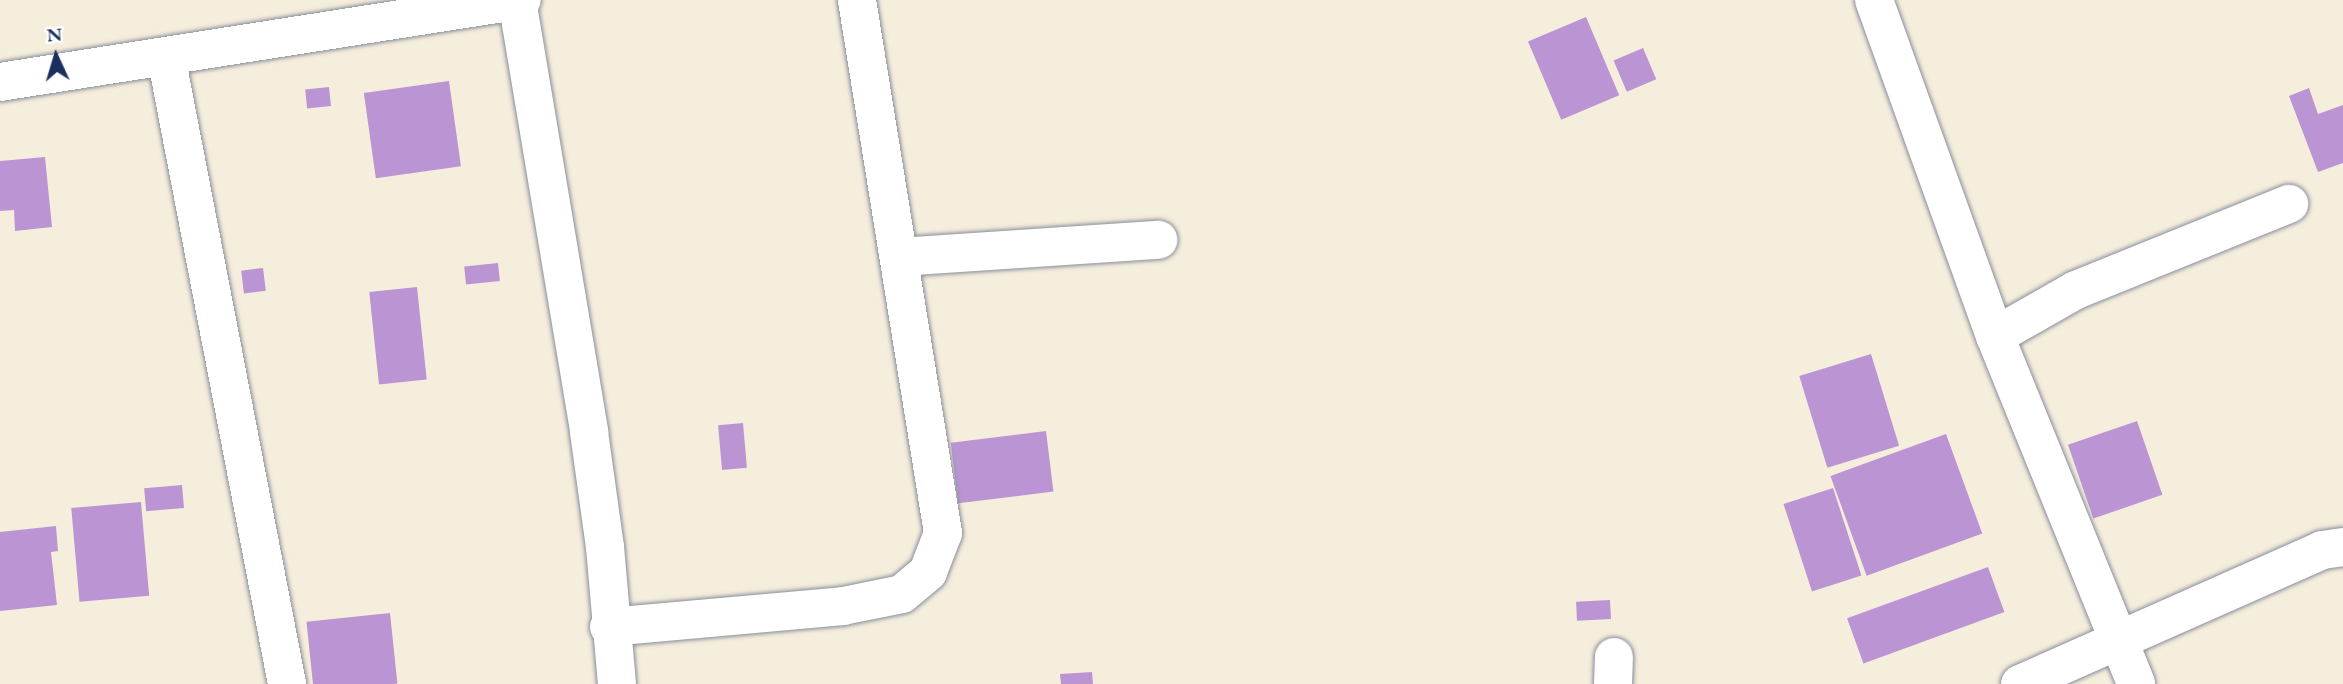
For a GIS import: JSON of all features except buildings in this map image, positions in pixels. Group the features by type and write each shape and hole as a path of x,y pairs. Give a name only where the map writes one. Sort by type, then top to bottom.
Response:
{"street":[{"path":"517,0 606,547 609,627 617,684"},
{"path":"0,82 522,0"},
{"path":"609,627 842,607 902,594 928,572 943,533 857,0"},
{"path":"1874,0 1995,336 2121,640 2136,684"},
{"path":"166,56 287,684"},
{"path":"1995,336 2076,290 2289,204"},
{"path":"898,257 1158,240"},
{"path":"2020,684 2322,550 2343,547"}]}
